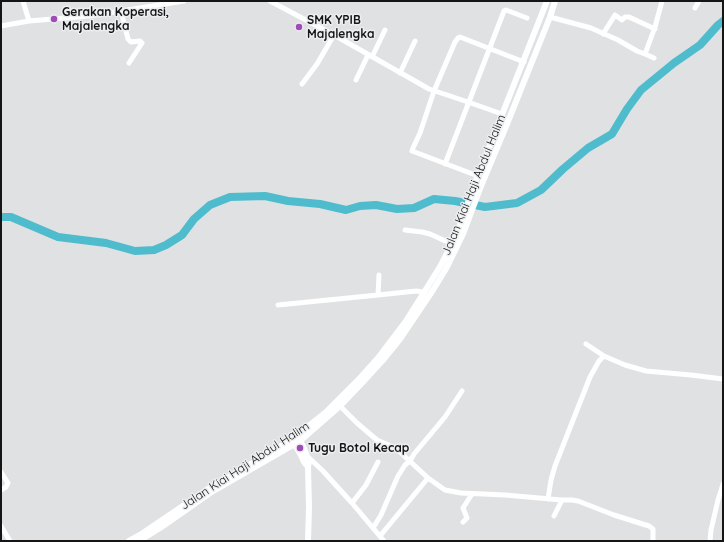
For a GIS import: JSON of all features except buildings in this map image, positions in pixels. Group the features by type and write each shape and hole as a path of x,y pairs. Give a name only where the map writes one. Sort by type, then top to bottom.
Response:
{"main road":[{"name":"Jalan Kiai Haji Abdul Halim","path":"478,184 478,176 547,1"},
{"name":"Jalan Kiai Haji Abdul Halim","path":"338,404 378,358 406,321 441,265 465,220 478,184 510,116 555,1"},
{"name":"Jalan Kiai Haji Abdul Halim","path":"139,541 208,489 295,440 326,412 338,404 378,366 400,339 447,267 463,234 465,220"},
{"path":"295,440 304,456 304,462 308,467 308,541"},
{"name":"Jalan Kiai Haji Abdul Halim","path":"129,541 166,521"}],"street":[{"path":"23,1 29,20"},
{"path":"1,26 29,20 89,16 184,1"},
{"path":"270,1 434,91 502,114"},
{"path":"645,54 655,29 662,1"},
{"path":"695,8 699,1"},
{"path":"445,164 503,13 506,10 527,18"},
{"path":"121,11 128,39 131,42 140,41 142,43 129,63"},
{"path":"603,34 615,15 622,20 628,16 655,29"},
{"path":"550,17 591,28 654,58"},
{"path":"356,80 385,30"},
{"path":"302,84 317,64 334,35"},
{"path":"478,176 412,151 420,133 434,91 456,39 460,37 524,62"},
{"path":"400,73 415,41"},
{"path":"405,230 426,233 452,244"},
{"path":"378,295 379,275"},
{"path":"278,306 416,291 424,292"},
{"path":"586,344 602,355 625,365 646,371 723,379"},
{"path":"548,499 555,466 590,377 602,355"},
{"path":"373,528 381,515 398,476 414,454 446,417 462,391"},
{"path":"338,404 377,440 400,452 428,478 445,490 461,494 505,495 578,501 614,515 649,526 654,531 653,541"},
{"path":"304,456 323,471 383,539 428,478"},
{"path":"352,503 366,485 378,462"},
{"path":"1,472 8,483 6,487 1,490"},
{"path":"710,541 718,500 723,484"},
{"path":"463,522 467,518 463,508 472,494"},
{"path":"554,516 562,500"},
{"path":"1,526 10,541"}],"waterway":[{"path":"1,217 11,217 58,237 106,243 135,251 154,250 166,245 182,235 194,219 210,205 230,197 265,196 288,201 320,204 346,210 360,206 376,205 397,209 414,208 434,199 455,201 485,207 517,203 541,190 588,148 612,134 627,109 641,90 674,63 700,45 723,21"}],"place":[{"name":"Gerakan Koperasi, Majalengka","path":"54,19"},
{"name":"SMK YPIB Majalengka","path":"299,27"},
{"name":"Tugu Botol Kecap","path":"300,448"}]}
